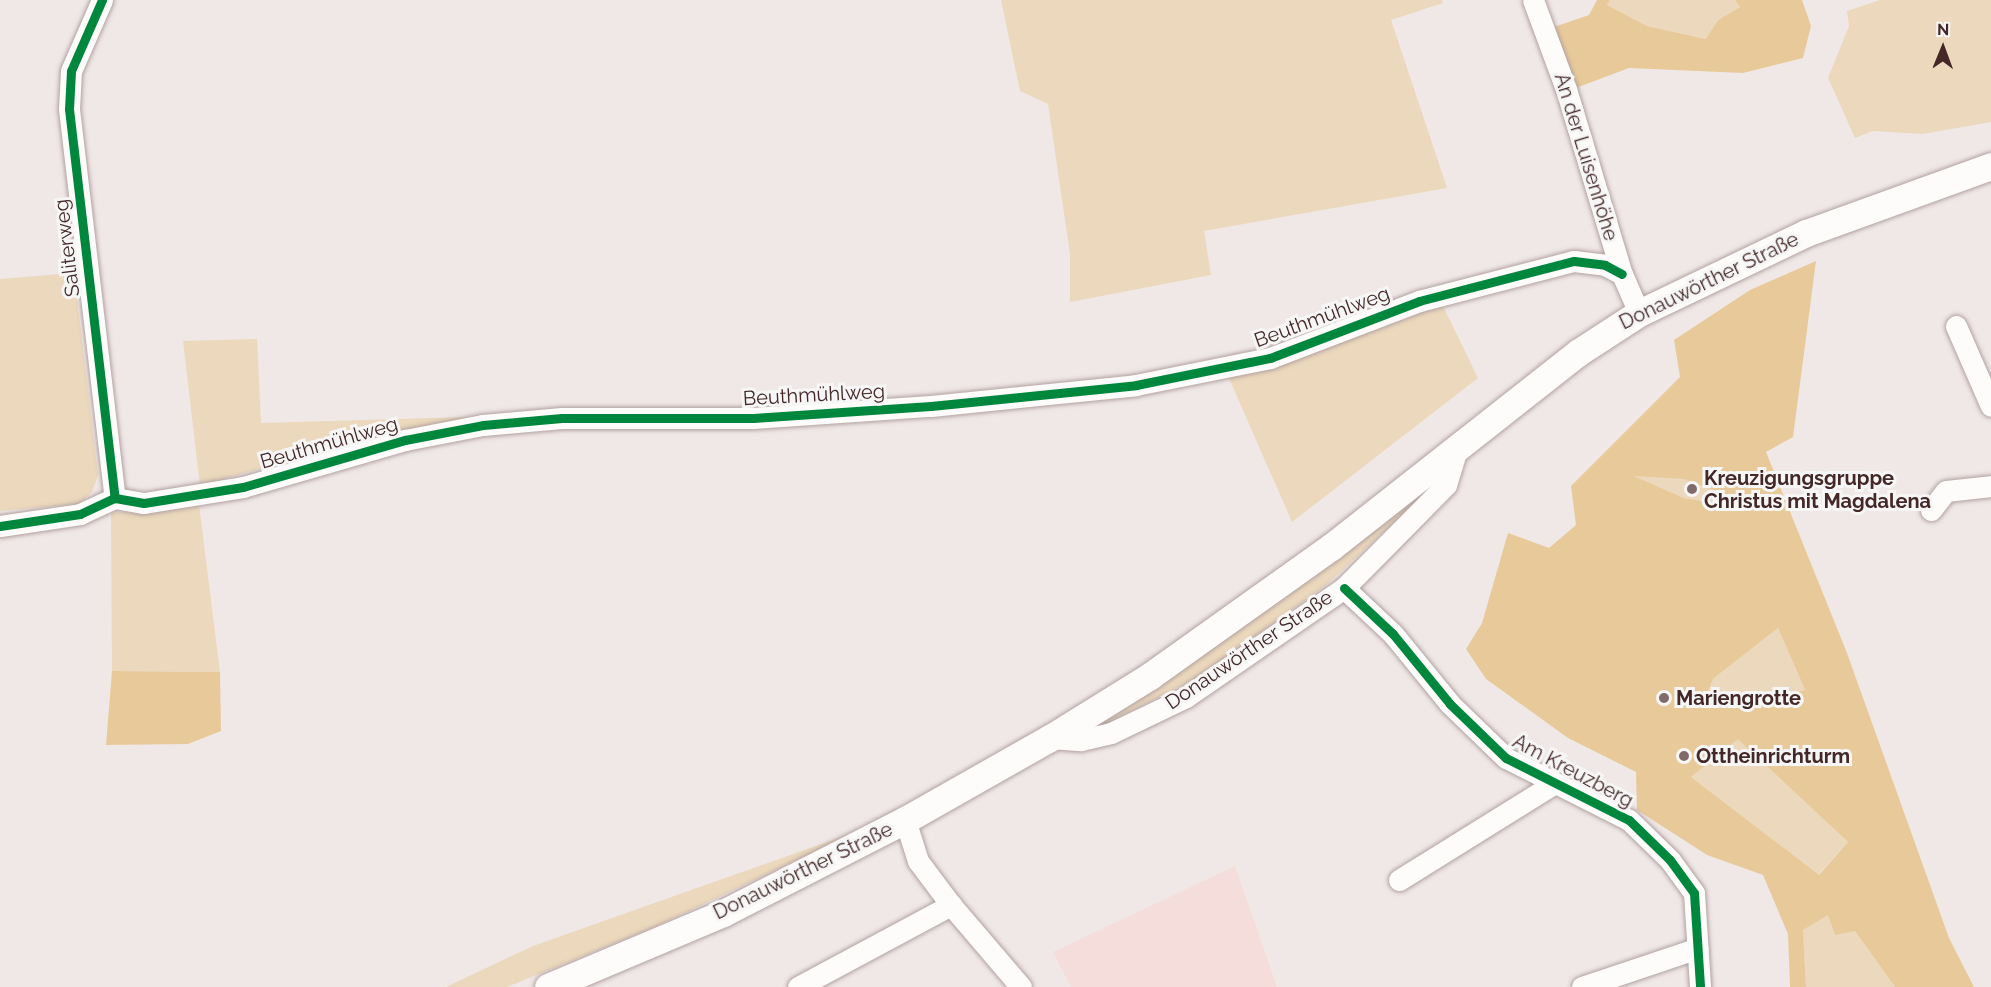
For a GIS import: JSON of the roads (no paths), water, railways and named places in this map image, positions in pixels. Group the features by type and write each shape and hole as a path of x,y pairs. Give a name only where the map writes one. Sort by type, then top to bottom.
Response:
{"main road":[{"name":"Donauwörther Straße","path":"548,987 723,913 905,820 1050,738 1150,676 1331,547 1579,352 1639,313 1806,233 1991,166"}],"street":[{"name":"Saliterweg","path":"102,0 71,71 69,109 115,498"},
{"name":"An der Luisenhöhe","path":"1533,0 1573,110 1622,274 1639,313"},
{"name":"Beuthmühlweg","path":"115,498 144,503 243,487 405,440 483,425 562,418 753,418 931,406 1136,385 1270,358 1419,301 1574,261 1605,265 1622,274"},
{"path":"1956,326 1991,406"},
{"name":"Donauwörther Straße","path":"1050,738 1081,740 1110,733 1186,697 1344,588 1446,485 1457,449"},
{"path":"1931,510 1946,491 1991,486"},
{"path":"0,526 80,514 115,498"},
{"name":"Am Kreuzberg","path":"1344,588 1393,634 1450,704 1506,759 1629,820 1670,860 1694,893 1700,987"},
{"name":"Am Kreuzberg","path":"1399,880 1553,784"},
{"path":"905,820 918,861 951,905 1021,987"},
{"path":"798,987 951,905"},
{"path":"1582,987 1698,948"}],"place":[{"name":"Kreuzigungsgruppe Christus mit Magdalena","path":"1692,489"},
{"name":"Mariengrotte","path":"1664,698"},
{"name":"Ottheinrichturm","path":"1684,756"}]}
